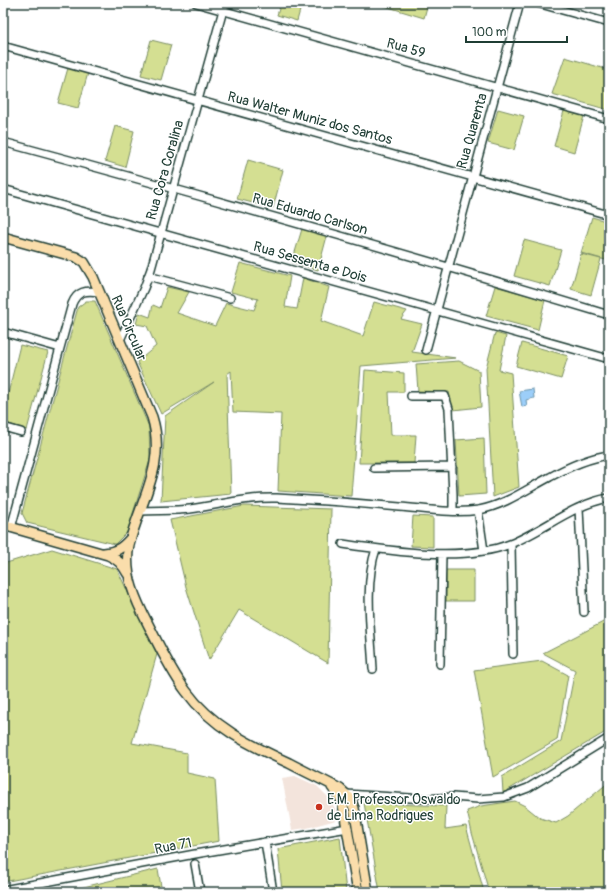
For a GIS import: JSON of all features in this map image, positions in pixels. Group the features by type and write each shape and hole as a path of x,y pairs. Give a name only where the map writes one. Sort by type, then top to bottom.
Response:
{"main road":[{"path":"3,237 81,259 90,270 99,292"},
{"name":"Rua Circular","path":"99,292 152,417 156,432 156,464 128,552 128,575"},
{"path":"7,527 102,553 118,561 128,575 136,600 178,680 195,702 218,724 243,741 340,789 346,794 354,808 368,892"},
{"path":"102,553 111,552 121,548 132,537"},
{"path":"330,784 342,801 348,828 358,892"}],"street":[{"name":"Rua 59","path":"196,3 224,7 609,119"},
{"name":"Rua Quarenta","path":"426,350 520,3"},
{"path":"537,3 609,23"},
{"name":"Rua Cora Coralina","path":"120,340 148,276 224,7"},
{"name":"Rua Walter Muniz dos Santos","path":"3,46 609,215"},
{"name":"Rua Eduardo Carlson","path":"3,142 173,188 448,266 609,315"},
{"name":"Rua Sessenta e Dois","path":"3,190 609,359"},
{"path":"148,276 230,298"},
{"name":"Rua Circular","path":"7,527 71,307 75,298 83,291 99,292"},
{"path":"3,332 60,348"},
{"path":"412,396 445,396 449,409 453,511"},
{"path":"3,427 20,432"},
{"path":"141,511 188,509 224,503 274,498 351,502 453,511 478,510 496,505 514,497 574,465 590,459 609,455"},
{"path":"374,468 452,466"},
{"path":"343,544 376,549 442,554 484,551 510,544 596,500 609,498"},
{"path":"579,508 584,612"},
{"path":"478,510 484,551"},
{"path":"510,544 513,654"},
{"path":"373,669 370,594 371,566 376,549"},
{"path":"440,664 442,554"},
{"path":"346,794 426,799 453,796 478,799 504,797 528,788 609,738"},
{"name":"Rua 71","path":"3,890 348,828"},
{"path":"264,842 273,892"},
{"path":"195,864 200,892"}],"shaded area":[{"path":"295,776 317,786 330,799 335,809 336,820 307,828 292,830 282,778"}],"green space":[{"path":"281,3 302,3 297,21 277,15"},
{"path":"375,3 428,3 424,18"},
{"path":"151,40 171,45 161,80 141,75"},
{"path":"565,57 609,70 609,110 552,94"},
{"path":"68,68 88,73 78,108 58,103"},
{"path":"498,109 524,116 514,150 488,143"},
{"path":"564,111 584,116 574,152 554,146"},
{"path":"115,126 134,131 125,167 105,161"},
{"path":"248,160 283,170 273,208 237,199"},
{"path":"592,217 609,222 609,261 581,253"},
{"path":"302,229 327,236 318,270 292,262"},
{"path":"524,240 561,250 550,286 514,276"},
{"path":"581,254 601,259 591,295 571,289"},
{"path":"240,263 290,276 285,307 297,309 303,278 329,287 321,321 363,336 374,302 407,311 401,319 422,324 412,352 456,358 361,366 351,496 278,491 281,414 233,412 231,371 227,374 231,494 161,501 165,416 214,382 161,414 137,362 156,346 147,326 136,324 139,313 150,317 153,305 160,308 167,287 189,292 177,313 215,326 226,303 254,310 258,299 231,292"},
{"path":"495,286 545,300 538,330 486,316"},
{"path":"86,301 95,301 149,427 150,460 127,532 115,544 27,523 22,513 78,307"},
{"path":"495,333 506,336 499,370 511,373 519,487 493,497 486,368"},
{"path":"522,343 568,356 561,379 516,366"},
{"path":"20,345 48,352 27,430 3,422 3,414"},
{"path":"459,361 479,371 481,407 453,410 449,392 418,391 416,364"},
{"path":"365,370 404,373 404,392 389,392 391,435 416,435 414,463 359,463"},
{"path":"484,438 486,494 459,496 456,440"},
{"path":"244,506 331,509 328,663 239,610 209,660 186,587 170,520"},
{"path":"413,516 433,517 433,547 411,546"},
{"path":"52,549 117,569 157,654 132,743 187,753 187,773 215,779 219,841 3,882 3,564"},
{"path":"446,570 474,570 474,601 446,601"},
{"path":"609,619 609,730 503,793 502,777 561,741 575,670 543,653"},
{"path":"542,661 568,675 557,740 493,777 474,670"},
{"path":"609,782 609,892 489,892 467,811 481,806 515,801 525,806 540,818 556,823 568,816"},
{"path":"364,803 446,806 445,829 466,826 484,892 380,892"},
{"path":"340,837 346,892 282,892 278,849"},
{"path":"158,869 162,892 63,892"}],"water":[{"path":"533,389 534,398 526,400 527,406 522,407 519,391"}],"place":[{"name":"E.M. Professor Oswaldo de Lima Rodrigues","path":"319,807"}]}
